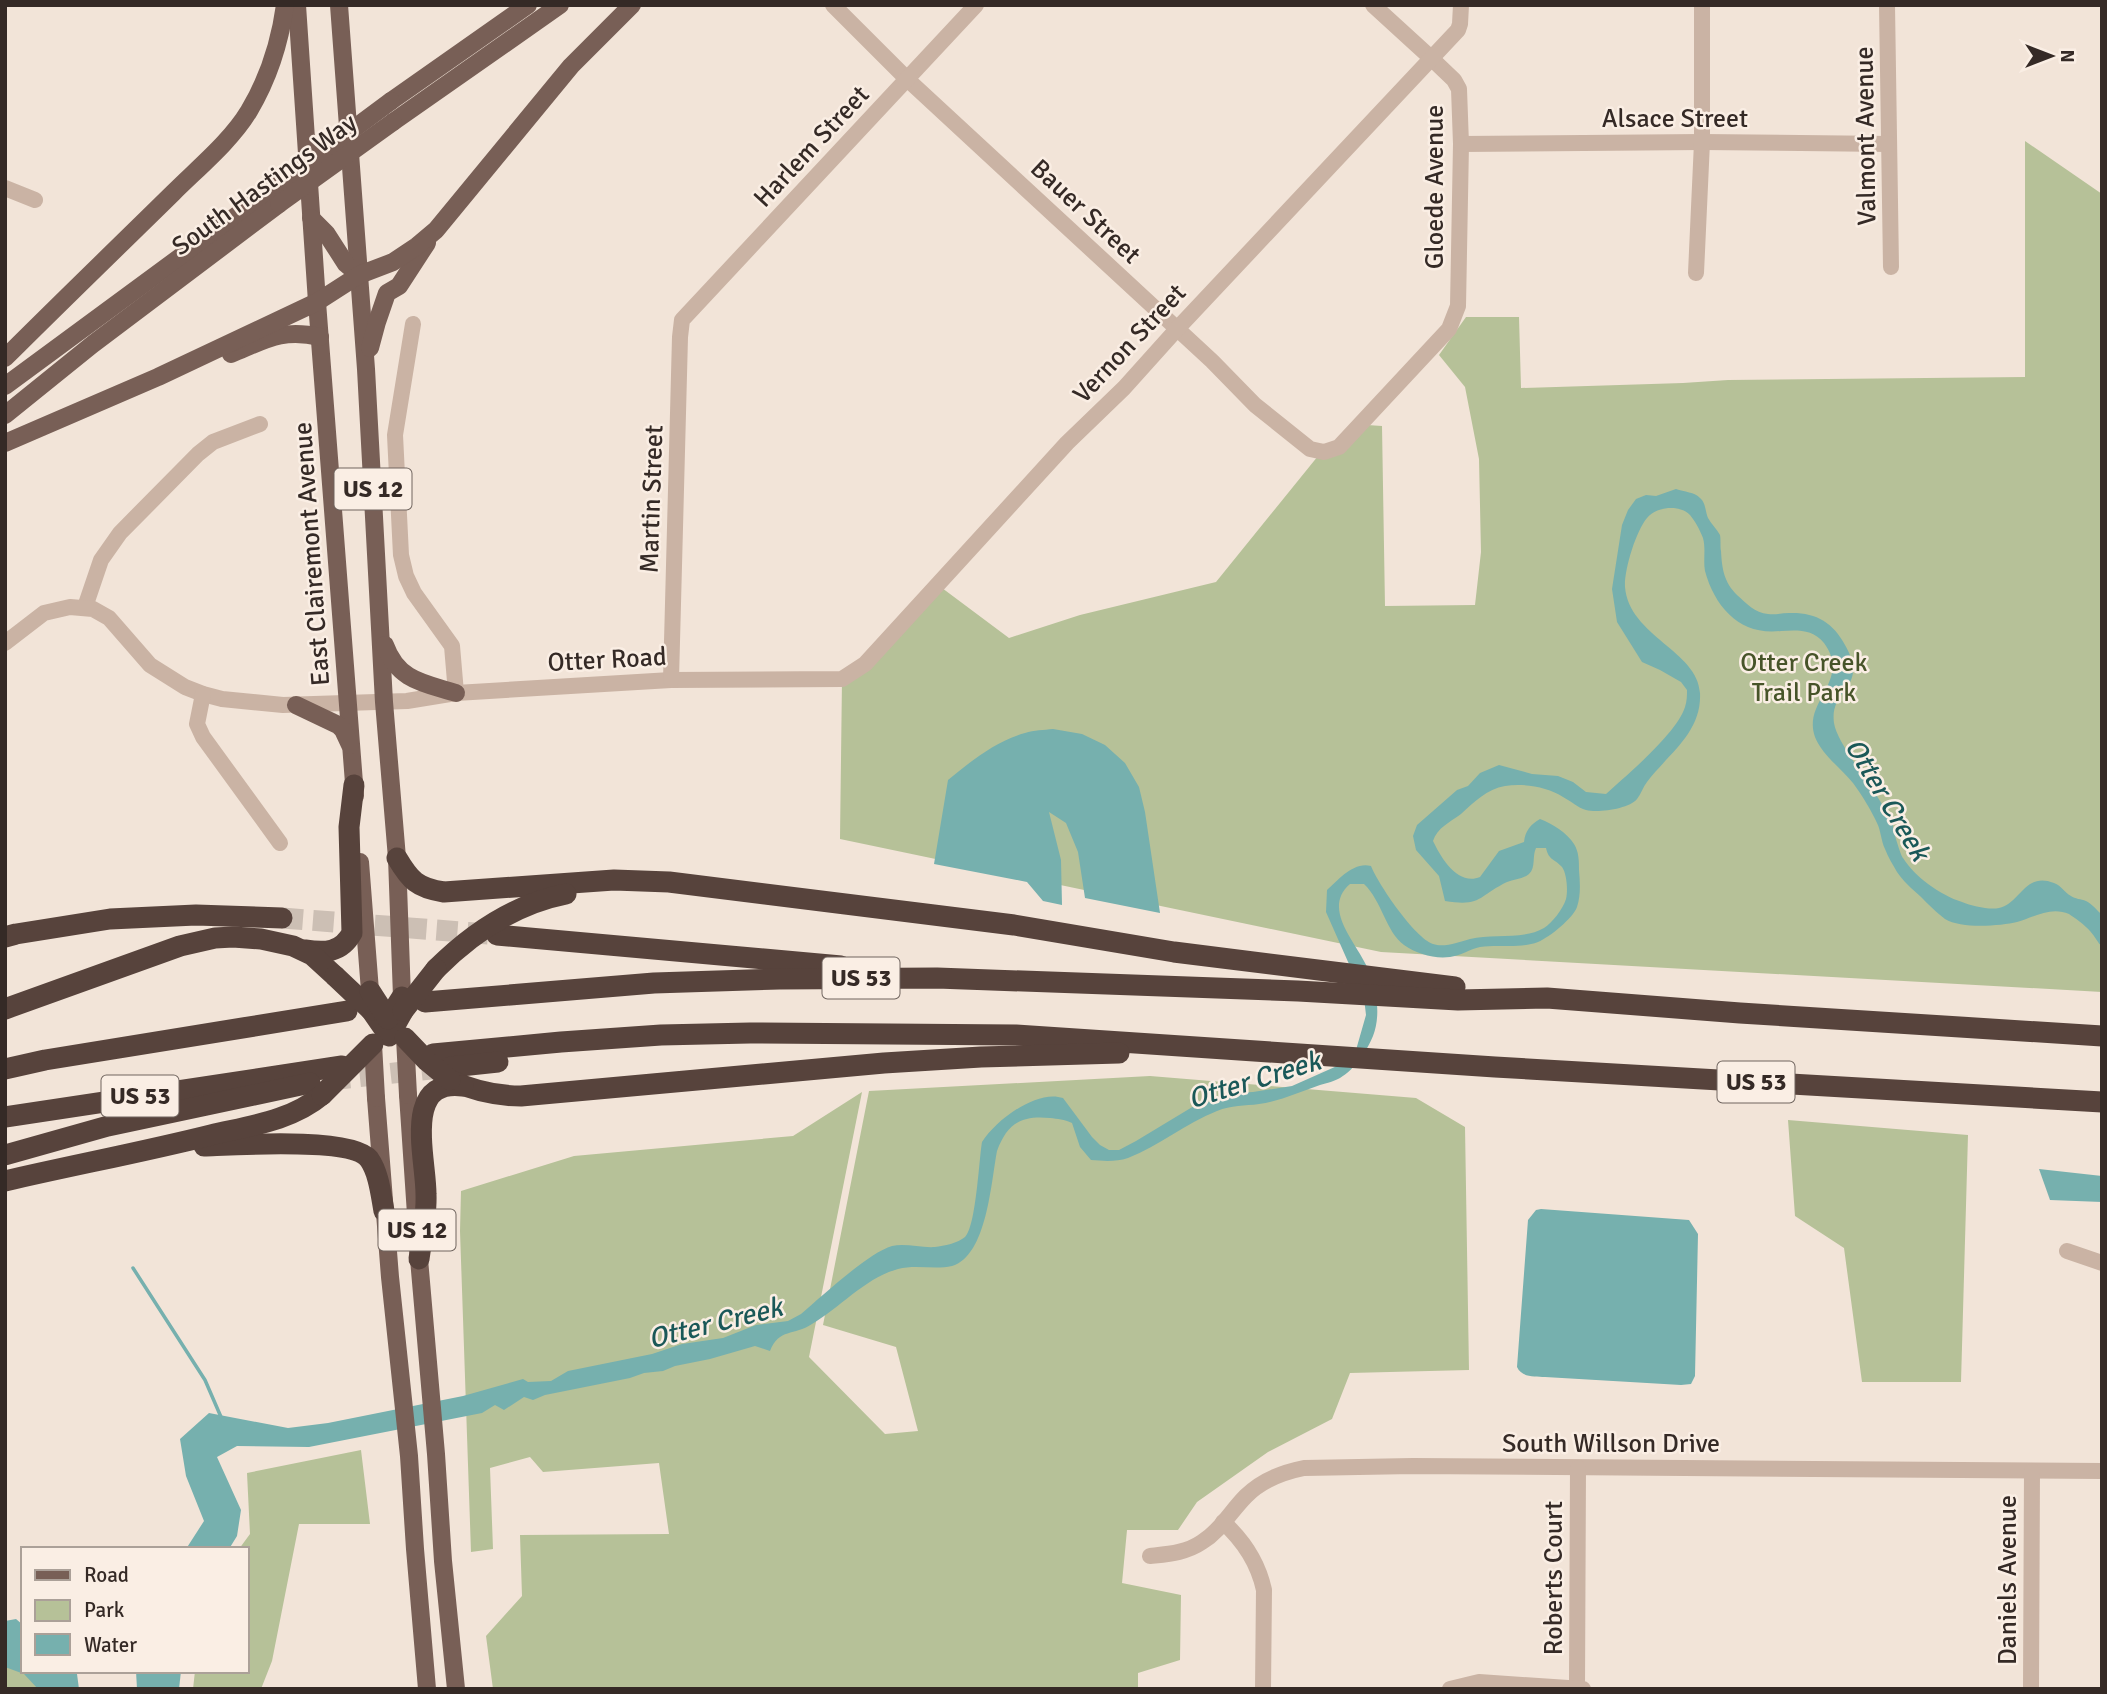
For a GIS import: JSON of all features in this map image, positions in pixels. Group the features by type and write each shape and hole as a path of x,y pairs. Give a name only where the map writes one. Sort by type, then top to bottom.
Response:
{"highway":[{"path":"5,1009 195,942 215,938 246,938 319,952 335,951 344,945 352,933 349,827 354,785"},
{"path":"397,858 406,874 418,885 444,892 614,880 657,882 1014,925 1174,952 1301,968 1461,994 2102,1036"},
{"path":"5,1181 160,1148 287,1116 311,1104 436,969 463,943 506,914 564,894 610,889 705,887"},
{"path":"5,937 110,919 196,915 282,918"},
{"path":"497,935 830,965 937,978"},
{"path":"301,949 320,961 427,1061 454,1077 491,1093 521,1096 884,1063 981,1057 1255,1051"},
{"name":"US 53","path":"425,1002 654,983 779,979 937,978 1461,994"},
{"name":"US 53","path":"5,1069 45,1060 347,1011"},
{"path":"387,1024 407,1061"},
{"path":"419,1259 426,1193 422,1112 428,1097 454,1077 610,1046 750,1033"},
{"name":"US 53","path":"433,1054 661,1035 1016,1035 2102,1102"},
{"path":"5,1155 108,1126 331,1081"},
{"name":"US 53","path":"5,1117 331,1081"},
{"path":"160,1148 270,1144 353,1149 365,1155 374,1167 384,1211"}],"main road":[{"path":"5,358 194,172 240,122 267,74 285,5"},
{"name":"East Clairemont Avenue","path":"297,5 368,970 387,1024"},
{"name":"East Clairemont Avenue","path":"339,5 366,369 384,702 397,858 400,964 387,1024 376,1098"},
{"name":"South Hastings Way","path":"5,386 391,101 528,5"},
{"name":"South Hastings Way","path":"5,415 93,344 279,204 559,5"},
{"path":"366,369 387,293 399,286 436,230 571,66 632,5"},
{"path":"311,218 326,233 342,260 359,275"},
{"path":"5,443 158,377 317,302 359,275 393,262 436,230"},
{"path":"158,377 220,359 286,333 320,337"},
{"path":"380,633 392,662 400,671 411,678 456,693"},
{"path":"296,705 338,725 346,734 351,747"},
{"name":"US 12","path":"407,1061 419,1259 456,1689"},
{"name":"US 12","path":"376,1098 384,1211 410,1456 427,1689"}],"street":[{"name":"Bauer Street","path":"833,5 907,79 1177,329 1255,405 1310,449"},
{"name":"Harlem Street","path":"682,320 976,5"},
{"name":"Gloede Avenue","path":"1310,449 1324,452 1339,447 1448,329 1458,306 1461,144 1459,89 1454,80 1432,58 1373,5"},
{"path":"1432,58 1458,30 1461,5"},
{"path":"1696,274 1702,142 1702,5"},
{"name":"Valmont Avenue","path":"1887,5 1891,267"},
{"name":"Vernon Street","path":"865,664 1067,443 1124,388 1432,58"},
{"name":"Alsace Street","path":"1461,144 1889,144"},
{"path":"5,188 35,200"},
{"name":"Martin Street","path":"670,680 682,320"},
{"path":"413,324 395,435 401,555 414,593 452,646 456,693"},
{"path":"5,643 44,613 62,608 85,607 101,561 120,533 206,448 228,435 260,424"},
{"name":"Otter Road","path":"85,607 99,611 108,618 136,651 159,672 203,694 242,702 349,704 407,701 456,693 670,680 842,678 865,664"},
{"path":"203,694 197,724 203,737 279,843"},
{"path":"2067,1251 2102,1263"},
{"name":"South Willson Drive","path":"1150,1556 1188,1549 1211,1536 1248,1493 1289,1471 1304,1468 1401,1466 2102,1471"},
{"name":"Roberts Court","path":"1577,1688 1578,1468"},
{"name":"Daniels Avenue","path":"2031,1689 2032,1471"},
{"path":"1223,1522 1245,1545 1261,1576 1264,1590 1263,1689"},
{"path":"1450,1689 1479,1682 1583,1689"}],"green space":[{"name":"Otter Creek Trail Park","path":"2025,141 2102,194 2102,992 1381,952 840,839 842,679 938,585 1009,638 1080,615 1216,582 1318,456 1367,425 1382,426 1385,606 1475,605 1481,552 1479,459 1465,387 1439,355 1466,317 1519,317 1521,388 1728,380 2025,377"},
{"path":"1150,1076 1416,1098 1465,1127 1469,1370 1350,1373 1332,1419 1268,1452 1197,1502 1178,1530 1127,1530 1122,1583 1181,1595 1180,1660 1138,1673 1138,1689 493,1689 486,1636 522,1596 520,1535 669,1534 659,1463 543,1472 530,1457 490,1468 493,1549 471,1552 460,1231 461,1191 574,1156 793,1136 862,1092 809,1357 885,1434 918,1431 896,1347 823,1325 869,1091"},
{"path":"1788,1120 1968,1135 1961,1382 1862,1382 1844,1248 1795,1216"},
{"path":"361,1450 370,1524 299,1524 272,1661 261,1689 193,1689 195,1673 248,1673 248,1547 240,1547 250,1534 247,1473"},
{"path":"5,1643 21,1668 21,1673 27,1673 56,1689 5,1689"}],"water":[{"path":"1676,489 1700,498 1708,518 1720,535 1726,580 1755,610 1773,614 1807,614 1822,620 1840,637 1852,660 1853,671 1851,680 1837,702 1834,723 1849,754 1885,810 1891,815 1901,854 1914,872 1945,895 1971,905 1990,908 2006,905 2036,881 2054,883 2073,897 2088,902 2102,915 2102,947 2085,926 2069,914 2056,911 2001,925 1981,926 1952,922 1939,914 1908,885 1889,858 1877,823 1863,798 1853,783 1822,750 1815,737 1815,712 1833,669 1831,656 1824,643 1810,633 1754,629 1732,617 1715,597 1709,584 1705,571 1703,538 1694,520 1680,509 1662,509 1647,518 1639,532 1629,561 1625,587 1629,604 1638,618 1688,666 1696,678 1700,693 1699,707 1690,731 1647,782 1637,799 1621,808 1591,811 1543,788 1505,786 1481,797 1441,829 1433,841 1451,869 1464,878 1472,879 1480,877 1499,851 1524,842 1529,828 1540,819 1564,833 1578,853 1579,898 1571,916 1549,936 1531,944 1480,947 1450,957 1426,955 1409,948 1398,939 1364,884 1350,884 1342,894 1340,915 1371,977 1377,1011 1373,1036 1367,1048 1355,1065 1340,1078 1275,1101 1217,1111 1139,1153 1119,1160 1091,1160 1080,1147 1072,1123 1040,1117 1023,1120 1005,1134 997,1151 985,1216 973,1248 964,1259 952,1266 905,1268 886,1273 812,1324 782,1336 770,1351 755,1346 663,1371 545,1395 533,1400 524,1397 504,1410 495,1405 482,1413 309,1447 237,1446 217,1457 241,1510 237,1536 230,1547 187,1547 204,1521 186,1476 180,1439 209,1413 288,1428 328,1423 463,1396 523,1379 528,1382 551,1381 568,1371 652,1354 682,1344 723,1338 756,1325 788,1321 801,1314 845,1276 882,1250 897,1245 939,1247 965,1237 972,1220 982,1142 1007,1116 1030,1102 1053,1096 1063,1098 1100,1145 1109,1150 1119,1150 1194,1106 1232,1093 1292,1086 1346,1062 1356,1050 1366,1015 1364,998 1326,912 1327,890 1358,866 1371,866 1407,921 1425,940 1433,944 1447,945 1479,937 1527,934 1544,928 1560,911 1567,892 1564,870 1550,857 1546,848 1536,848 1532,869 1527,876 1507,882 1479,899 1466,903 1445,901 1439,876 1416,850 1413,836 1417,825 1457,790 1468,786 1480,773 1499,765 1532,774 1558,776 1573,782 1586,792 1606,794 1672,729 1685,707 1687,690 1681,682 1642,662 1617,622 1612,589 1622,525 1628,510 1636,499 1646,495 1656,496"},
{"path":"1053,729 1082,734 1105,745 1125,763 1139,787 1160,913 1085,898 1078,852 1066,823 1049,812 1061,860 1062,905 1043,901 1027,882 934,864 948,780 1004,741 1028,732"},
{"path":"2039,1169 2102,1176 2102,1202 2050,1200"},
{"path":"1536,1210 1689,1220 1698,1234 1695,1376 1691,1384 1533,1376 1519,1371 1517,1367 1528,1220"},
{"path":"16,1619 21,1623 21,1673 5,1667 5,1621"},
{"path":"21,1673 76,1673 79,1689 38,1689"},
{"path":"136,1673 181,1673 179,1689 137,1689"}],"waterway":[{"path":"133,1268 205,1380 221,1417"}],"tunnel":[{"path":"282,918 488,934"},
{"path":"329,1080 449,1067"}],"water label":[{"name":"Otter Creek","path":"1888,799"},
{"name":"Otter Creek","path":"1254,1079"},
{"name":"Otter Creek","path":"715,1322"}]}
